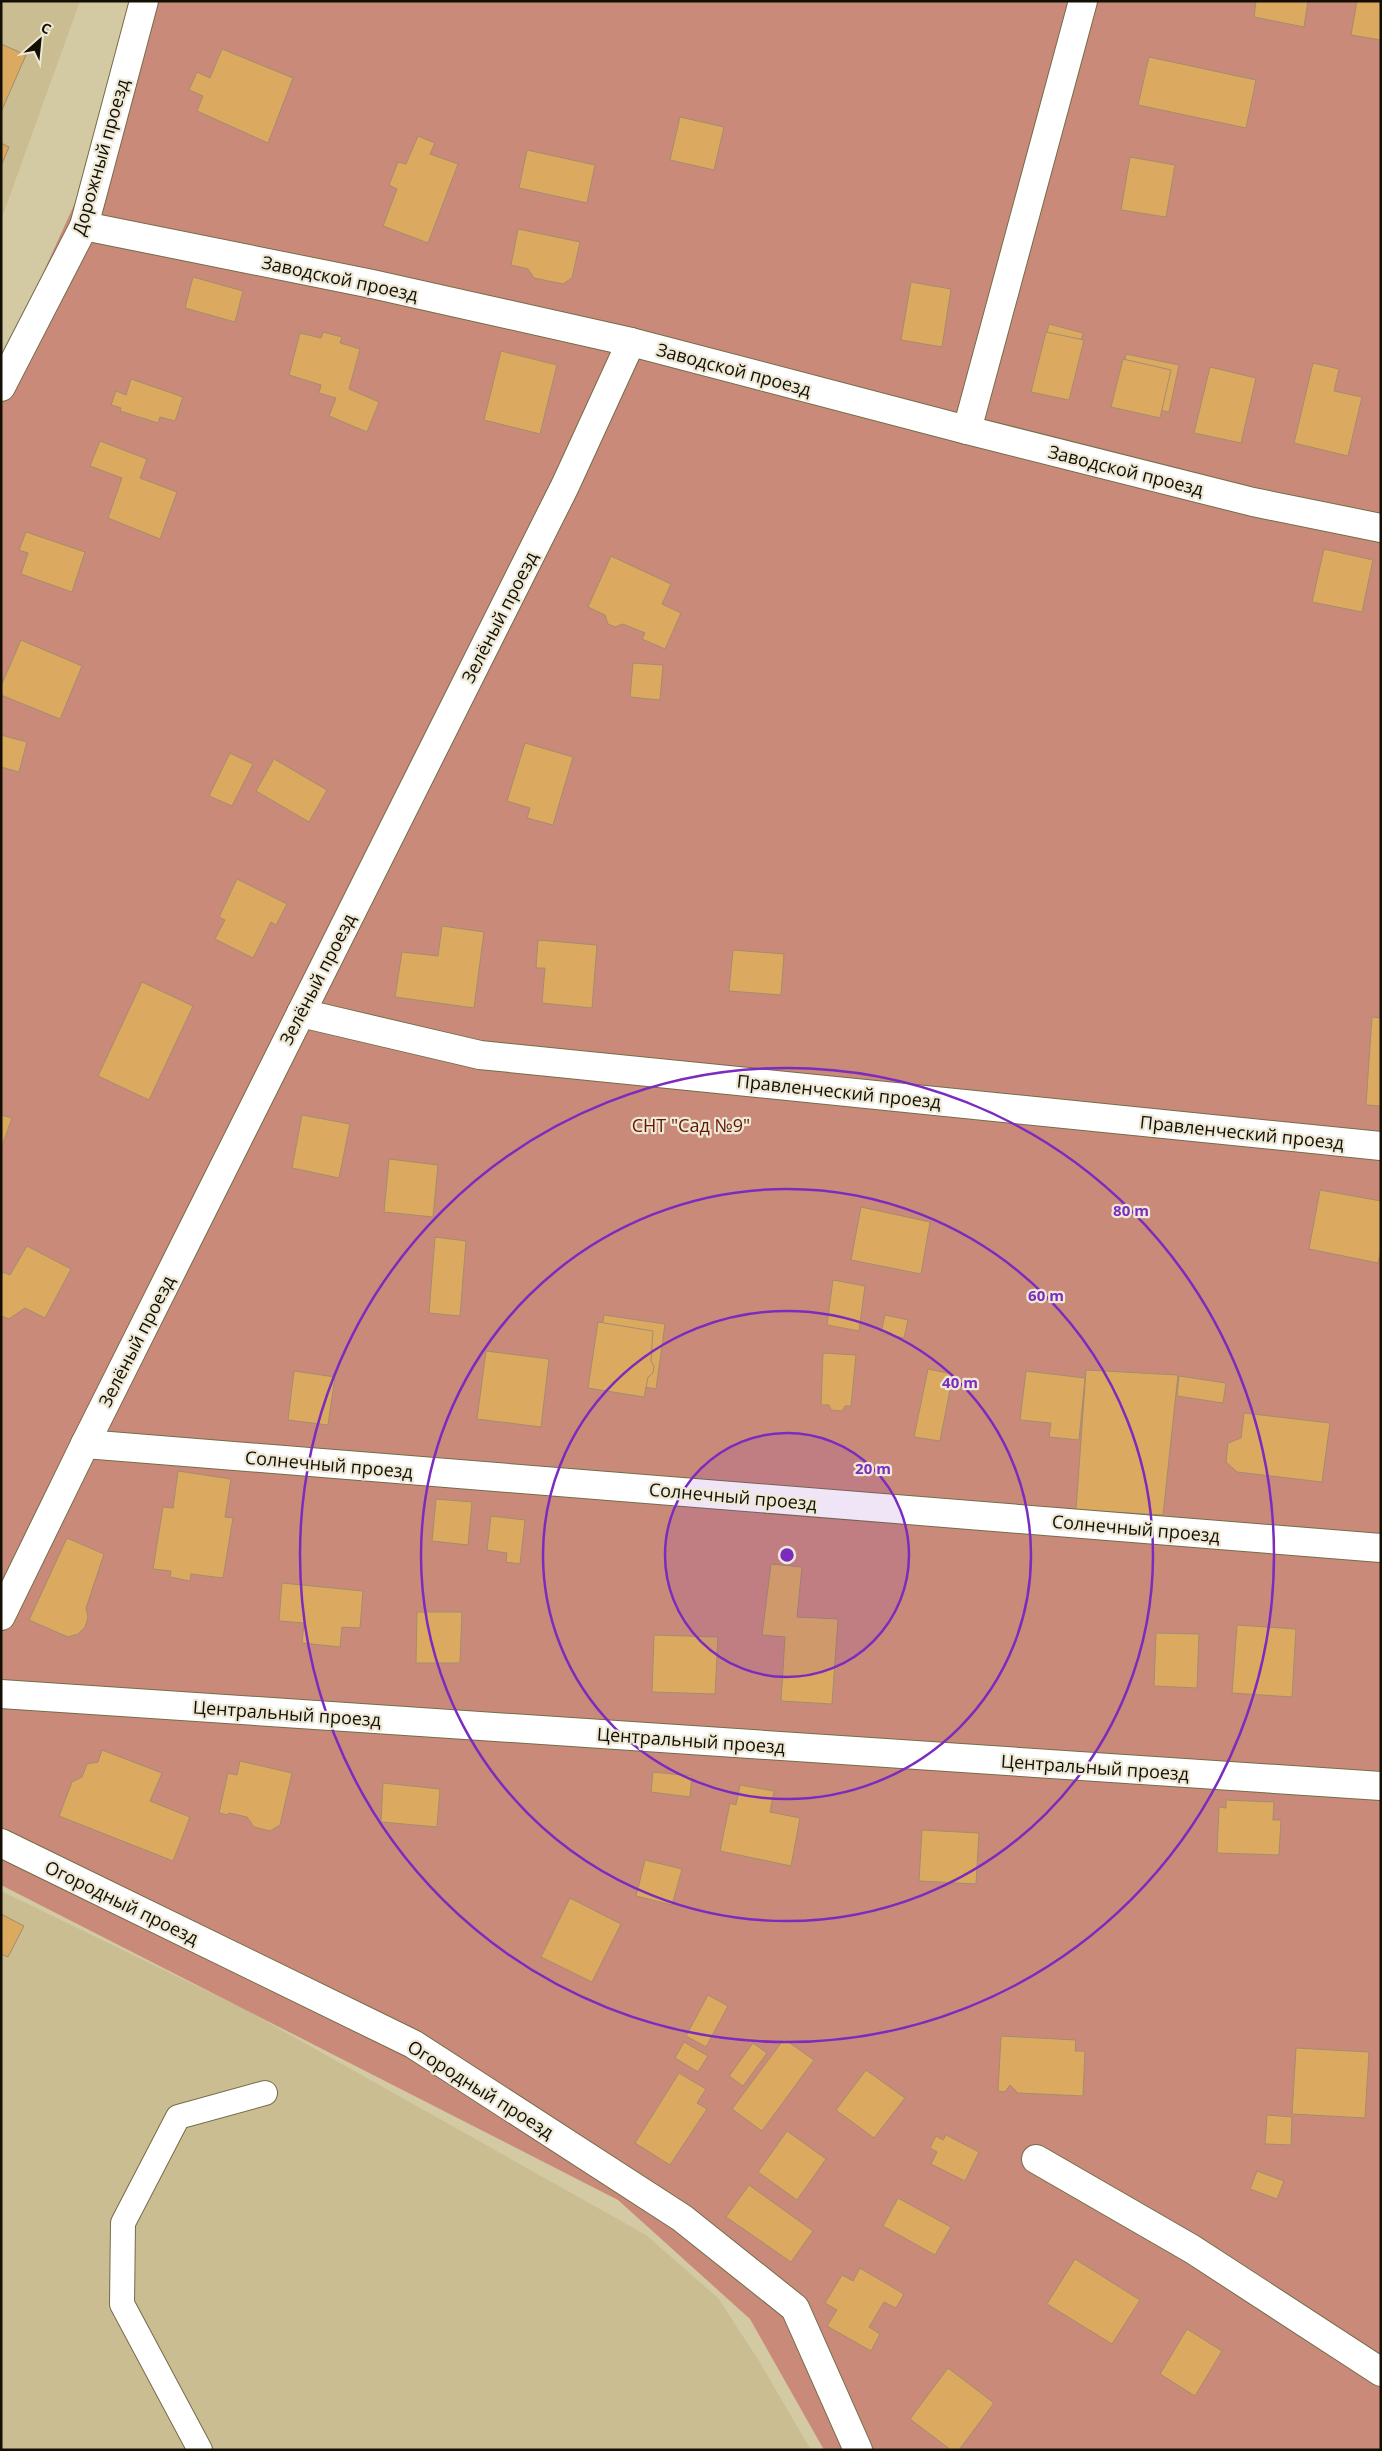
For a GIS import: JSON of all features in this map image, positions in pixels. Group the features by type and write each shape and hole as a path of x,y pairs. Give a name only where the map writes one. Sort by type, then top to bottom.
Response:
{"street":[{"name":"Дорожный проезд","path":"1,387 84,226 144,1"},
{"path":"966,430 1083,1"},
{"name":"Заводской проезд","path":"84,226 372,284 631,342 966,430 1253,502 1381,528"},
{"name":"Зелёный проезд","path":"1,1616 300,1013 565,486 631,342"},
{"name":"Правленческий проезд","path":"300,1013 480,1055 1381,1146"},
{"name":"Солнечный проезд","path":"85,1444 1381,1548"},
{"name":"Центральный проезд","path":"1,1694 1381,1786"},
{"name":"Огородный проезд","path":"1,1844 413,2044 682,2218 795,2308 858,2450"},
{"path":"1036,2159 1192,2249 1381,2372"}],"lane":[{"path":"200,2450 122,2304 123,2223 178,2117 265,2093"}],"shaded area":[{"path":"1,1 80,1 1,220"},
{"path":"1,1891 244,2009 646,2235 718,2298 759,2361 811,2450 1,2450"}],"green space":[{"name":"СНТ \"Сад №9\"","path":"146,1 1381,1 1381,2450 824,2450 750,2319 618,2200 1,1885 1,365 117,111"}],"building":[{"path":"1256,1 1308,1 1304,27 1254,17"},
{"path":"1357,1 1381,1 1381,40 1351,35"},
{"path":"1,44 26,55 1,112"},
{"path":"222,49 293,78 268,143 197,111 203,96 189,90 197,72 210,78"},
{"path":"1149,57 1256,80 1246,128 1138,105"},
{"path":"680,117 724,127 714,170 670,160"},
{"path":"418,136 435,143 430,154 458,164 428,243 383,226 397,189 389,185 398,162 406,164"},
{"path":"1,143 9,147 1,166"},
{"path":"527,150 595,165 587,203 519,188"},
{"path":"1130,157 1175,165 1166,217 1121,210"},
{"path":"518,229 580,242 572,278 563,284 534,278 528,269 511,265"},
{"path":"193,277 243,291 235,322 185,308"},
{"path":"911,282 951,289 942,347 901,340"},
{"path":"1049,324 1083,333 1070,387 1036,379"},
{"path":"323,332 342,337 340,343 360,349 349,389 379,402 367,432 329,416 336,398 319,393 321,385 289,375 300,333 321,338"},
{"path":"1046,332 1084,340 1069,400 1031,392"},
{"path":"501,351 557,365 540,434 484,420"},
{"path":"1126,354 1179,365 1169,412 1116,401"},
{"path":"1123,359 1171,370 1160,418 1111,407"},
{"path":"1313,363 1339,369 1334,391 1362,397 1348,456 1294,443"},
{"path":"1210,367 1256,378 1241,443 1194,433"},
{"path":"131,379 183,397 175,421 160,417 158,423 120,411 121,408 111,405 116,391 126,395"},
{"path":"100,441 147,459 140,478 177,492 160,539 108,518 122,478 90,466"},
{"path":"26,532 85,552 72,592 21,574 28,553 19,550"},
{"path":"1324,549 1373,560 1362,612 1312,602"},
{"path":"611,556 671,584 662,604 681,613 665,649 642,639 645,633 623,624 615,627 608,624 605,615 588,607"},
{"path":"21,640 82,666 60,719 1,695 1,686"},
{"path":"633,663 663,665 660,700 630,697"},
{"path":"1,735 27,742 19,772 1,767"},
{"path":"525,743 573,757 553,825 527,818 530,808 507,801"},
{"path":"230,753 253,764 232,806 209,796"},
{"path":"274,759 327,790 309,822 256,791"},
{"path":"237,879 287,904 276,925 271,922 253,958 215,939 225,920 219,917"},
{"path":"442,926 484,932 474,1008 395,997 402,952 438,956"},
{"path":"538,940 597,945 592,1008 542,1003 545,968 536,968"},
{"path":"733,950 784,954 781,995 729,991"},
{"path":"142,982 193,1006 149,1100 98,1076"},
{"path":"1372,1017 1381,1018 1381,1106 1366,1105"},
{"path":"1,1115 12,1118 1,1149"},
{"path":"302,1115 350,1124 339,1178 292,1168"},
{"path":"389,1159 438,1165 433,1217 384,1212"},
{"path":"1320,1190 1381,1201 1381,1250 1378,1263 1309,1249"},
{"path":"861,1207 930,1222 921,1274 851,1260"},
{"path":"435,1237 466,1241 460,1316 429,1313"},
{"path":"27,1246 71,1269 45,1318 25,1308 9,1319 1,1316 1,1276 3,1272 10,1275"},
{"path":"833,1280 865,1286 859,1331 827,1325"},
{"path":"604,1315 665,1324 656,1389 594,1379"},
{"path":"885,1315 908,1320 904,1338 881,1333"},
{"path":"598,1322 653,1331 651,1361 654,1366 653,1373 648,1377 644,1397 588,1388"},
{"path":"486,1351 549,1359 541,1427 477,1419"},
{"path":"823,1353 856,1355 851,1406 845,1406 842,1411 831,1410 829,1405 821,1405"},
{"path":"928,1369 953,1374 940,1441 914,1437"},
{"path":"1086,1370 1178,1375 1163,1515 1076,1510"},
{"path":"294,1371 335,1377 328,1425 288,1420"},
{"path":"1026,1371 1085,1378 1079,1440 1049,1437 1051,1423 1020,1420"},
{"path":"1179,1376 1226,1383 1223,1403 1177,1396"},
{"path":"1244,1413 1330,1423 1322,1482 1237,1472 1226,1462 1228,1443 1241,1438"},
{"path":"178,1471 231,1479 225,1517 233,1518 223,1578 191,1574 190,1581 170,1577 171,1571 153,1569 163,1507 173,1508"},
{"path":"436,1499 472,1502 468,1545 432,1541"},
{"path":"491,1516 525,1520 520,1564 506,1562 507,1553 487,1550"},
{"path":"67,1538 104,1554 86,1608 88,1618 85,1627 78,1634 68,1637 29,1620"},
{"path":"771,1564 802,1567 797,1617 838,1619 832,1704 781,1701 785,1637 762,1635"},
{"path":"282,1583 363,1591 360,1628 342,1627 340,1647 302,1643 304,1623 279,1621"},
{"path":"417,1612 462,1612 460,1663 416,1663"},
{"path":"1237,1625 1296,1629 1292,1697 1232,1693"},
{"path":"1156,1633 1199,1634 1197,1688 1154,1686"},
{"path":"654,1635 718,1637 715,1694 652,1692"},
{"path":"102,1750 162,1773 150,1801 190,1817 173,1861 59,1816 72,1782 82,1777 87,1764 98,1762"},
{"path":"240,1761 292,1773 280,1825 270,1831 254,1827 247,1817 219,1813 228,1773 237,1775"},
{"path":"653,1772 692,1776 690,1797 651,1792"},
{"path":"383,1783 440,1789 437,1827 381,1822"},
{"path":"740,1785 774,1791 770,1812 800,1818 791,1866 720,1851 730,1803 736,1805"},
{"path":"1226,1800 1274,1802 1273,1820 1281,1820 1279,1855 1217,1853 1219,1807 1226,1808"},
{"path":"922,1830 979,1833 976,1884 919,1881"},
{"path":"645,1860 682,1869 672,1905 636,1896"},
{"path":"570,1898 621,1924 592,1982 541,1957"},
{"path":"1,1914 24,1926 8,1957 1,1954"},
{"path":"708,1995 728,2006 706,2047 686,2036"},
{"path":"1001,2036 1076,2040 1075,2051 1085,2051 1083,2096 1018,2093 1010,2085 1005,2092 998,2091"},
{"path":"784,2039 814,2060 762,2131 732,2109"},
{"path":"684,2042 708,2056 698,2072 675,2058"},
{"path":"753,2043 767,2053 743,2086 729,2076"},
{"path":"1296,2048 1369,2052 1365,2118 1292,2114"},
{"path":"866,2070 905,2098 874,2138 836,2110"},
{"path":"679,2073 706,2089 697,2103 707,2109 670,2165 635,2143"},
{"path":"1267,2115 1292,2117 1291,2145 1265,2144"},
{"path":"787,2131 826,2159 797,2200 758,2172"},
{"path":"946,2135 979,2152 965,2181 931,2164 937,2152 930,2148 936,2136 943,2140"},
{"path":"1257,2171 1284,2181 1277,2199 1250,2189"},
{"path":"749,2185 813,2231 791,2262 726,2217"},
{"path":"898,2198 951,2227 935,2255 883,2226"},
{"path":"1075,2259 1140,2300 1112,2344 1047,2304"},
{"path":"860,2268 904,2294 896,2308 884,2302 869,2327 880,2334 871,2351 827,2326 837,2310 825,2303 842,2275 853,2281"},
{"path":"1187,2329 1222,2351 1195,2396 1160,2374"},
{"path":"948,2368 994,2403 959,2450 951,2450 910,2419"}]}
